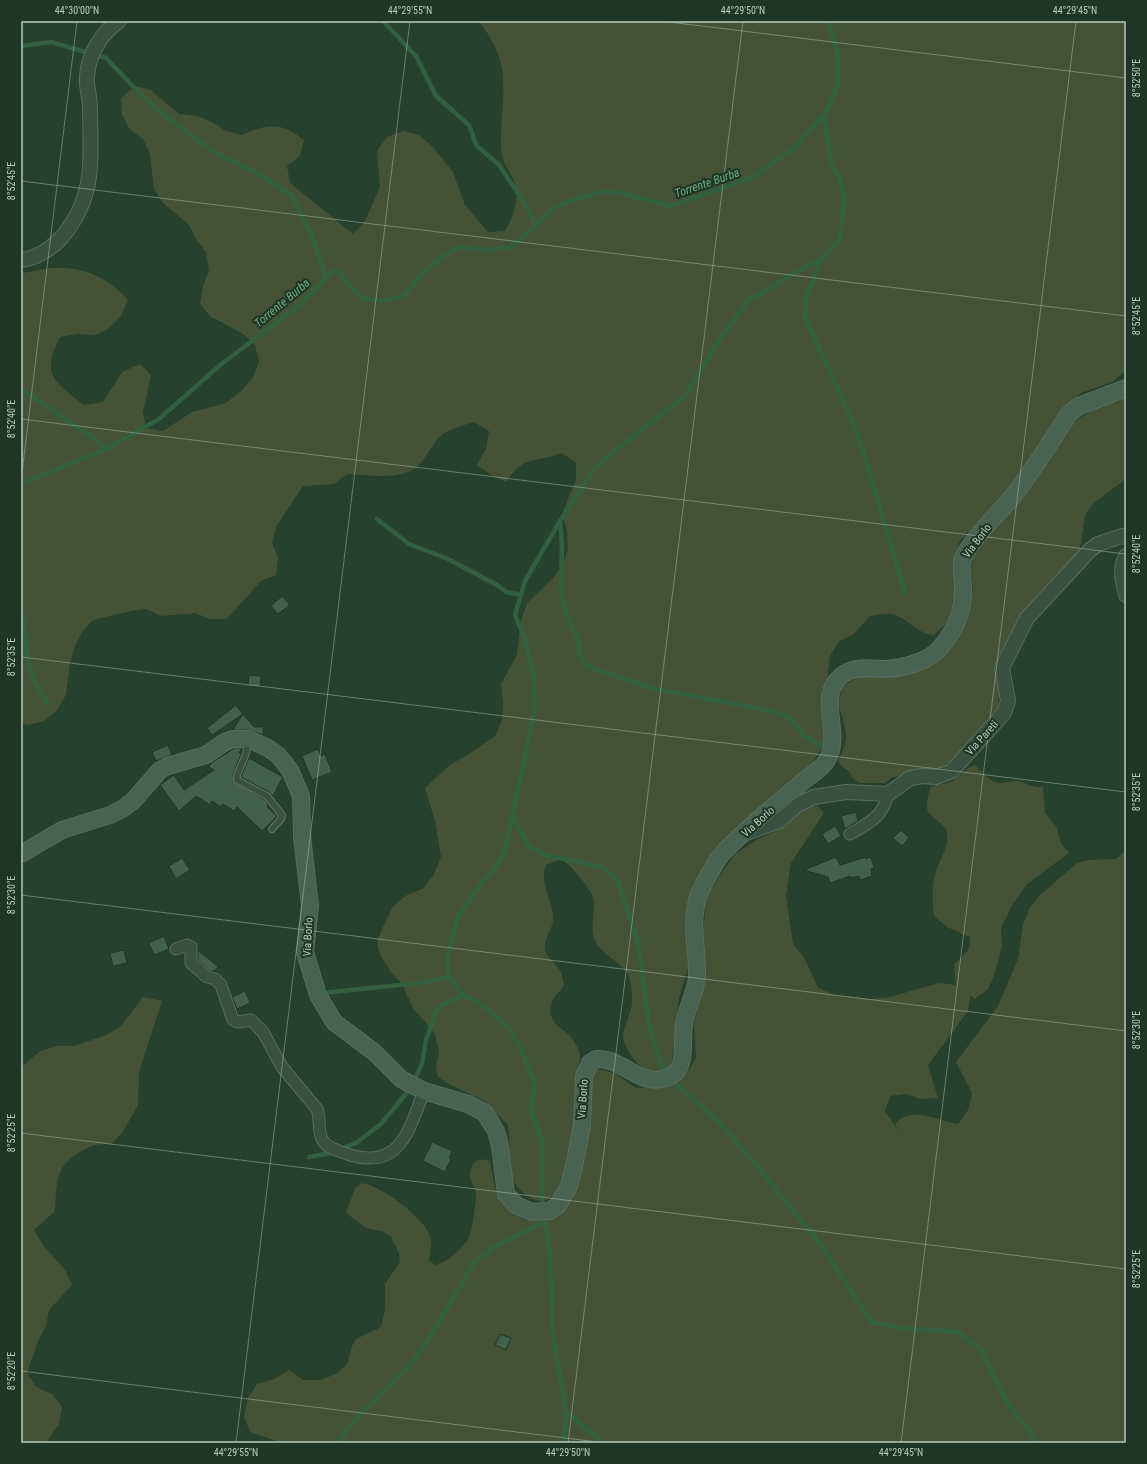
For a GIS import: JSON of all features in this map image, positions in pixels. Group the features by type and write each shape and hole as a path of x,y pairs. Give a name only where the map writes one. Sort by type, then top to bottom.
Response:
{"main road":[{"name":"Via Borlo","path":"21,854 62,830 110,815 122,809 133,801 160,770 168,766 206,755 233,738 248,739 268,748 284,762 290,770 301,796 302,836 310,906 305,952 318,995 334,1022 374,1052 401,1079 424,1091 468,1104 485,1113 496,1131 500,1146 506,1194 516,1206 523,1210 542,1213 550,1211 558,1205 569,1186 582,1124 584,1076 590,1063 596,1059 609,1060 640,1077 658,1080 667,1078 675,1073 680,1066 684,1055 684,1025 697,979 693,930 696,904 707,879 722,854 803,781 823,768 830,757 833,736 829,699 834,683 845,674 857,668 895,668 923,660 933,655 952,631 962,611 962,563 967,551 1015,493 1069,414 1079,406 1126,388"}],"street":[{"path":"21,260 46,251 59,240 72,225 82,207 89,176 90,105 87,88 88,66 100,39 119,21"},
{"name":"Via Pareti","path":"888,794 910,778 923,776 936,777 952,770 1004,713 1008,701 1002,668 1027,618 1090,550 1098,544 1122,536 1126,537"},
{"path":"1126,556 1122,564 1121,574 1126,595"},
{"path":"746,833 779,821 797,805 814,797 846,792 888,794 879,816 850,834"},
{"path":"176,949 188,945 191,947 191,963 207,977 215,979 221,985 233,1020 237,1022 251,1020 263,1032 282,1067 317,1109 320,1115 322,1139 327,1145 343,1152 366,1158 378,1158 390,1155 395,1151 408,1130 424,1091"}],"lane":[{"path":"248,739 246,754 237,775 237,780 267,796 282,815 281,819 272,829"}],"green space":[{"path":"478,21 1126,21 1126,370 1112,382 1081,393 1068,405 1017,481 959,542 955,567 955,602 946,624 934,635 918,630 905,620 892,614 870,616 853,635 838,642 830,656 827,681 821,700 826,736 821,750 807,771 716,850 689,965 679,998 672,1061 666,1072 654,1072 644,1068 632,1057 625,1044 623,1035 632,1002 630,979 624,969 605,953 596,943 593,933 594,901 589,890 575,872 561,859 546,865 544,880 552,907 553,921 545,944 545,951 560,972 564,985 554,997 550,1011 556,1024 572,1038 578,1048 580,1056 575,1081 576,1125 569,1159 557,1191 552,1197 540,1201 528,1196 514,1182 512,1177 508,1125 484,1101 438,1077 436,1068 439,1051 435,1034 413,1008 402,984 390,971 381,956 378,948 378,939 393,906 407,895 424,888 434,874 441,857 435,821 425,788 451,764 466,756 495,736 502,720 503,703 501,684 517,655 521,620 527,603 552,579 562,566 568,549 567,531 562,514 576,480 576,463 562,453 531,461 519,467 506,482 491,475 477,465 486,449 489,431 474,422 454,428 443,434 434,443 419,465 408,472 386,476 347,474 334,484 303,486 276,527 272,543 278,558 276,575 261,581 227,619 210,619 195,613 161,616 146,609 93,620 82,632 75,646 70,663 66,695 57,710 44,721 29,725 21,723 21,273 51,268 84,271 103,279 128,300 121,316 109,328 95,335 77,334 60,337 51,360 51,369 58,383 84,405 103,402 122,372 140,364 151,375 143,412 146,428 163,431 192,412 226,403 241,391 253,378 259,361 255,345 242,333 211,317 200,304 203,286 209,270 206,252 196,239 189,225 163,203 154,189 150,154 143,139 130,130 122,114 121,98 135,86 151,90 179,114 197,116 212,122 226,131 242,135 259,128 274,126 281,127 296,134 304,140 300,156 287,166 290,183 353,234 365,221 380,187 377,151 387,137 403,131 419,135 432,146 453,172 465,205 488,232 505,231 514,212 516,192 513,179 505,164 501,152 503,97 502,67 490,37"},
{"path":"1126,398 1126,479 1095,502 1089,509 1085,516 1080,549 1076,556 1066,568 1035,598 1021,618 996,675 999,691 998,707 994,714 952,761 939,768 918,770 891,778 885,783 860,783 853,779 849,771 842,767 838,761 845,745 846,736 838,703 843,687 857,677 866,674 900,674 965,623 973,588 971,570 974,552 1074,422 1093,409"},
{"path":"975,765 995,782 1003,783 1019,781 1033,786 1043,787 1045,813 1056,826 1061,843 1069,853 1027,884 1012,905 1001,928 1002,946 994,976 988,989 975,999 970,995 968,1011 928,1065 938,1098 921,1099 906,1094 890,1096 885,1111 899,1132 895,1124 902,1118 909,1116 925,1116 958,1124 968,1110 972,1093 956,1062 998,1006 1018,959 1023,925 1029,909 1040,895 1077,863 1088,860 1116,859 1126,850 1126,1443 282,1443 250,1432 244,1416 248,1398 257,1384 274,1379 289,1370 303,1380 320,1380 336,1374 348,1363 352,1346 356,1339 381,1327 385,1310 385,1284 400,1262 399,1253 391,1237 384,1232 366,1228 346,1213 355,1188 362,1183 370,1185 390,1196 420,1220 431,1238 429,1261 436,1265 446,1261 455,1254 469,1238 474,1217 476,1195 470,1173 472,1166 476,1161 490,1161 495,1188 501,1201 506,1207 523,1218 531,1221 546,1220 561,1212 571,1198 579,1179 587,1135 590,1077 598,1069 614,1073 636,1088 670,1086 687,1073 696,1058 694,1024 706,975 702,951 706,896 735,854 758,839 784,827 805,808 818,806 824,813 791,863 786,896 793,944 804,957 818,988 835,995 871,999 890,997 939,983 956,985 954,965 968,950 970,937 947,927 934,916 933,888 938,866 946,847 947,830 929,813 927,810 927,805 930,788 936,785 951,782"},
{"path":"143,997 162,1001 139,1072 138,1105 122,1133 111,1144 91,1147 78,1153 65,1165 58,1178 55,1211 34,1230 43,1245 65,1270 72,1285 49,1310 46,1326 38,1341 27,1373 36,1387 52,1394 62,1407 59,1424 46,1443 21,1443 21,1067 40,1051 57,1046 74,1046 106,1035 121,1026"}],"building":[{"path":"282,596 290,605 278,614 271,606"},
{"path":"249,675 261,676 260,687 248,686"},
{"path":"236,705 243,714 212,735 207,728"},
{"path":"243,714 254,727 263,727 263,735 248,730 233,730"},
{"path":"168,745 172,755 156,761 152,752"},
{"path":"235,748 242,748 233,774 234,782 264,799 268,804 267,807 277,816 262,831 237,807 234,811 223,804 221,807 212,801 210,805 196,796 179,811 160,785 174,775 184,790 214,770 209,767 211,763"},
{"path":"318,749 321,756 325,754 332,772 312,780 302,756"},
{"path":"249,758 283,777 273,796 269,792 241,777"},
{"path":"856,812 858,821 845,829 841,816"},
{"path":"835,826 841,836 828,844 822,834"},
{"path":"901,830 909,838 902,846 893,838"},
{"path":"836,857 840,865 866,857 866,859 871,857 874,868 871,869 872,876 860,880 859,876 850,878 850,876 830,883 828,877 804,870"},
{"path":"182,858 190,870 176,879 169,866"},
{"path":"164,936 169,949 154,955 149,943"},
{"path":"124,950 127,963 113,966 110,953"},
{"path":"198,951 218,967 214,971 210,971 198,960"},
{"path":"245,991 250,1003 237,1009 232,997"},
{"path":"432,1142 452,1151 449,1158 451,1159 445,1172 423,1161"},
{"path":"500,1334 511,1338 506,1350 495,1345"}],"waterway":[{"path":"383,21 416,56 436,96 469,125 476,145 499,165 525,204 536,225"},
{"name":"Torrente Burba","path":"21,484 108,448 159,419 219,366 301,304 333,271 339,272 353,289 364,299 384,301 405,295 420,276 442,257 458,247 485,250 511,247 539,223 553,208 567,202 601,192 620,193 671,206 753,177 795,147 824,115 829,105 838,85 838,54 828,21"},
{"path":"21,46 51,42 106,58 151,105 214,152 257,173 291,195 311,233 326,278"},
{"path":"564,1443 566,1412 553,1335 550,1252 542,1205 542,1141 531,1111 535,1084 521,1049 509,1027 479,1003 463,995 449,977 447,958 458,917 479,886 497,865 505,850 535,709 534,677 525,639 515,615 525,581 560,521 596,466 686,395 717,343 749,300 807,266 822,259 840,238 844,199 839,177 831,163 824,115"},
{"path":"822,259 806,297 805,318 845,404 862,447 905,593"},
{"path":"21,389 108,448"},
{"path":"377,519 409,544 448,559 497,585 506,592 521,595"},
{"path":"560,521 562,544 561,592 565,610 579,642 579,653 584,664 597,670 655,689 772,711 790,718 805,736 826,749"},
{"path":"21,612 25,628 27,656 32,676 40,693 48,704"},
{"path":"512,816 529,847 545,855 602,867 617,879 638,942 649,1025 661,1065 678,1086 718,1121 762,1172 821,1245 871,1322 902,1328 958,1332 981,1350 1006,1401 1038,1443"},
{"path":"322,993 419,983 449,977"},
{"path":"309,1157 330,1153 356,1143 381,1124 409,1090 422,1064 426,1040 437,1010 440,1006 463,995"},
{"path":"337,1443 358,1417 415,1359 432,1334 474,1263 495,1246 545,1222"},
{"path":"566,1412 595,1436 600,1443"}]}
